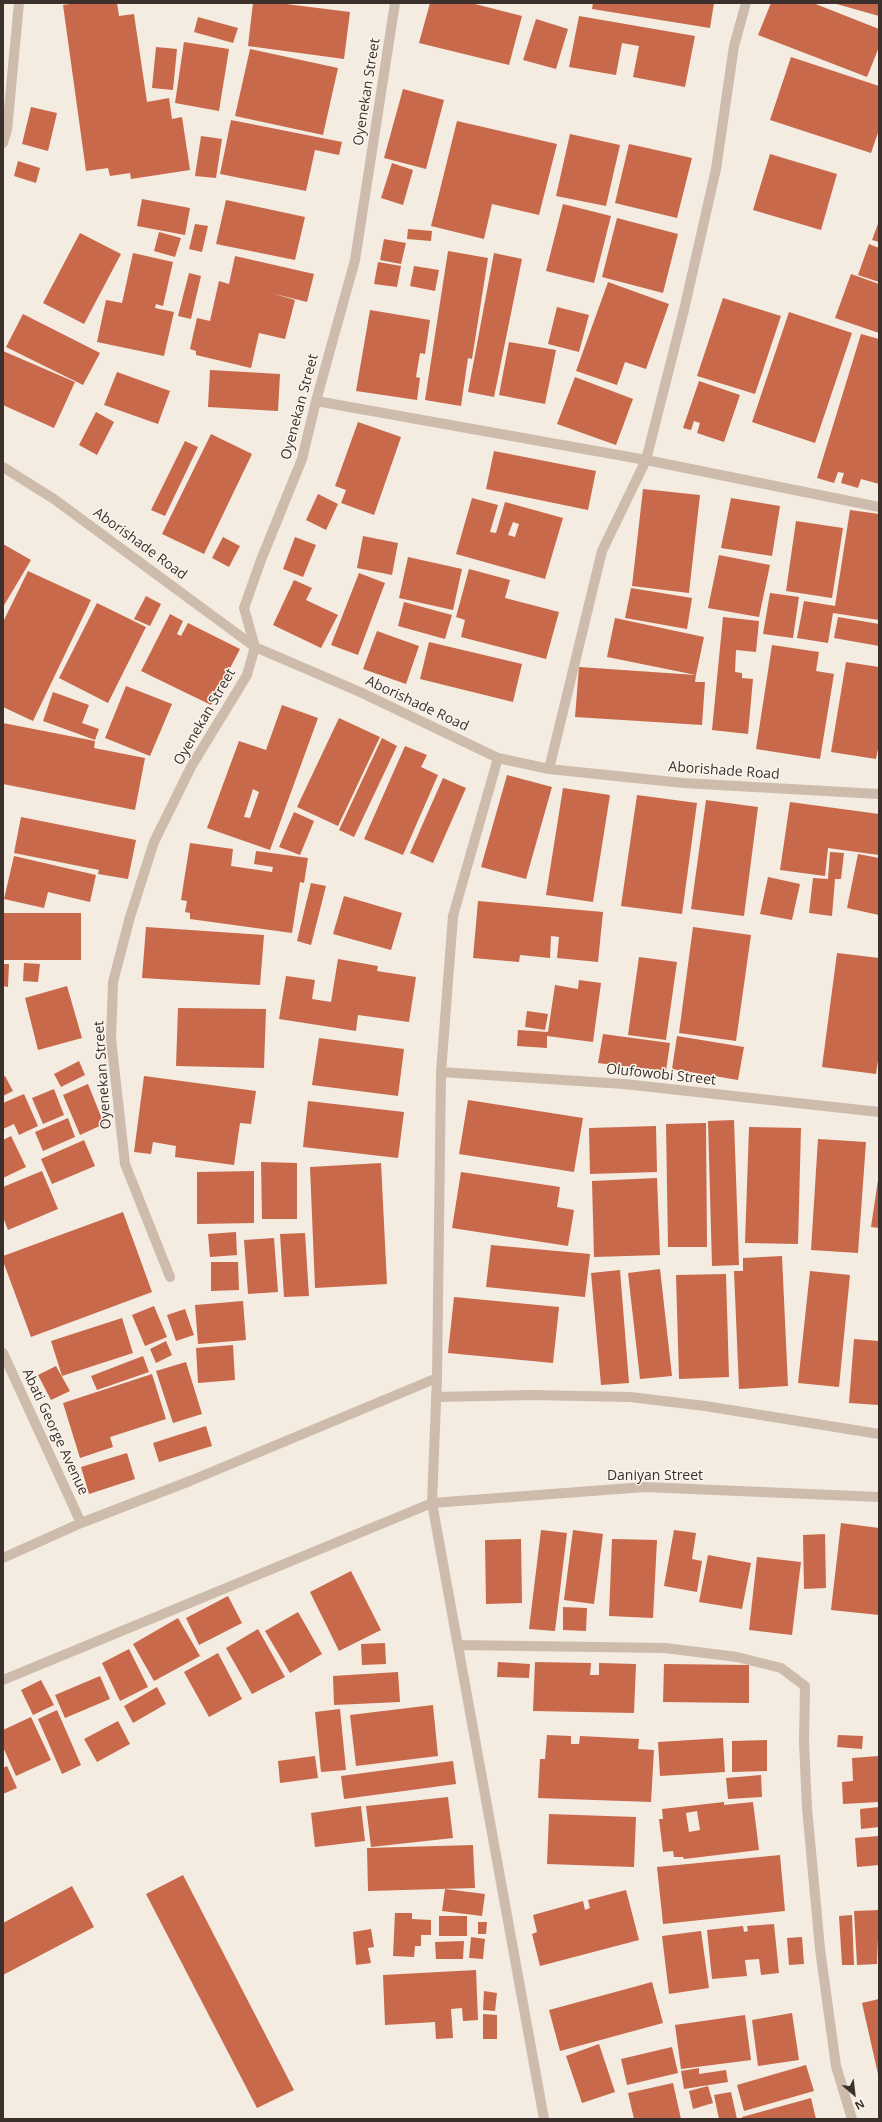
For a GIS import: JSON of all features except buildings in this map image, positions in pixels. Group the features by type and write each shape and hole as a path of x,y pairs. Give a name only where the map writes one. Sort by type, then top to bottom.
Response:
{"street":[{"path":"3,143 9,114 19,3"},
{"name":"Oyenekan Street","path":"170,1277 125,1164 111,1039 113,982 130,917 154,842 191,766 247,675 255,647 244,608 260,560 302,459 316,401 355,260 395,3"},
{"path":"549,769 602,551 646,460 684,310 716,169 734,46 746,3"},
{"path":"316,401 646,460 879,507"},
{"name":"Aborishade Road","path":"3,468 54,498 255,647 360,692 498,758 549,769 683,783 879,794"},
{"path":"498,758 453,916 441,1072 437,1378 432,1502 544,2119"},
{"name":"Olufowobi Street","path":"441,1072 624,1084 879,1112"},
{"name":"Abati George Avenue","path":"3,1353 81,1523"},
{"path":"3,1558 81,1523 190,1481 437,1378"},
{"path":"436,1397 532,1395 630,1397 712,1407 879,1434"},
{"name":"Daniyan Street","path":"3,1680 432,1502 646,1487 879,1497"},
{"path":"458,1646 665,1648 737,1656 781,1668 805,1686 804,1742 807,1808 820,1949 836,2066 852,2119"}]}
